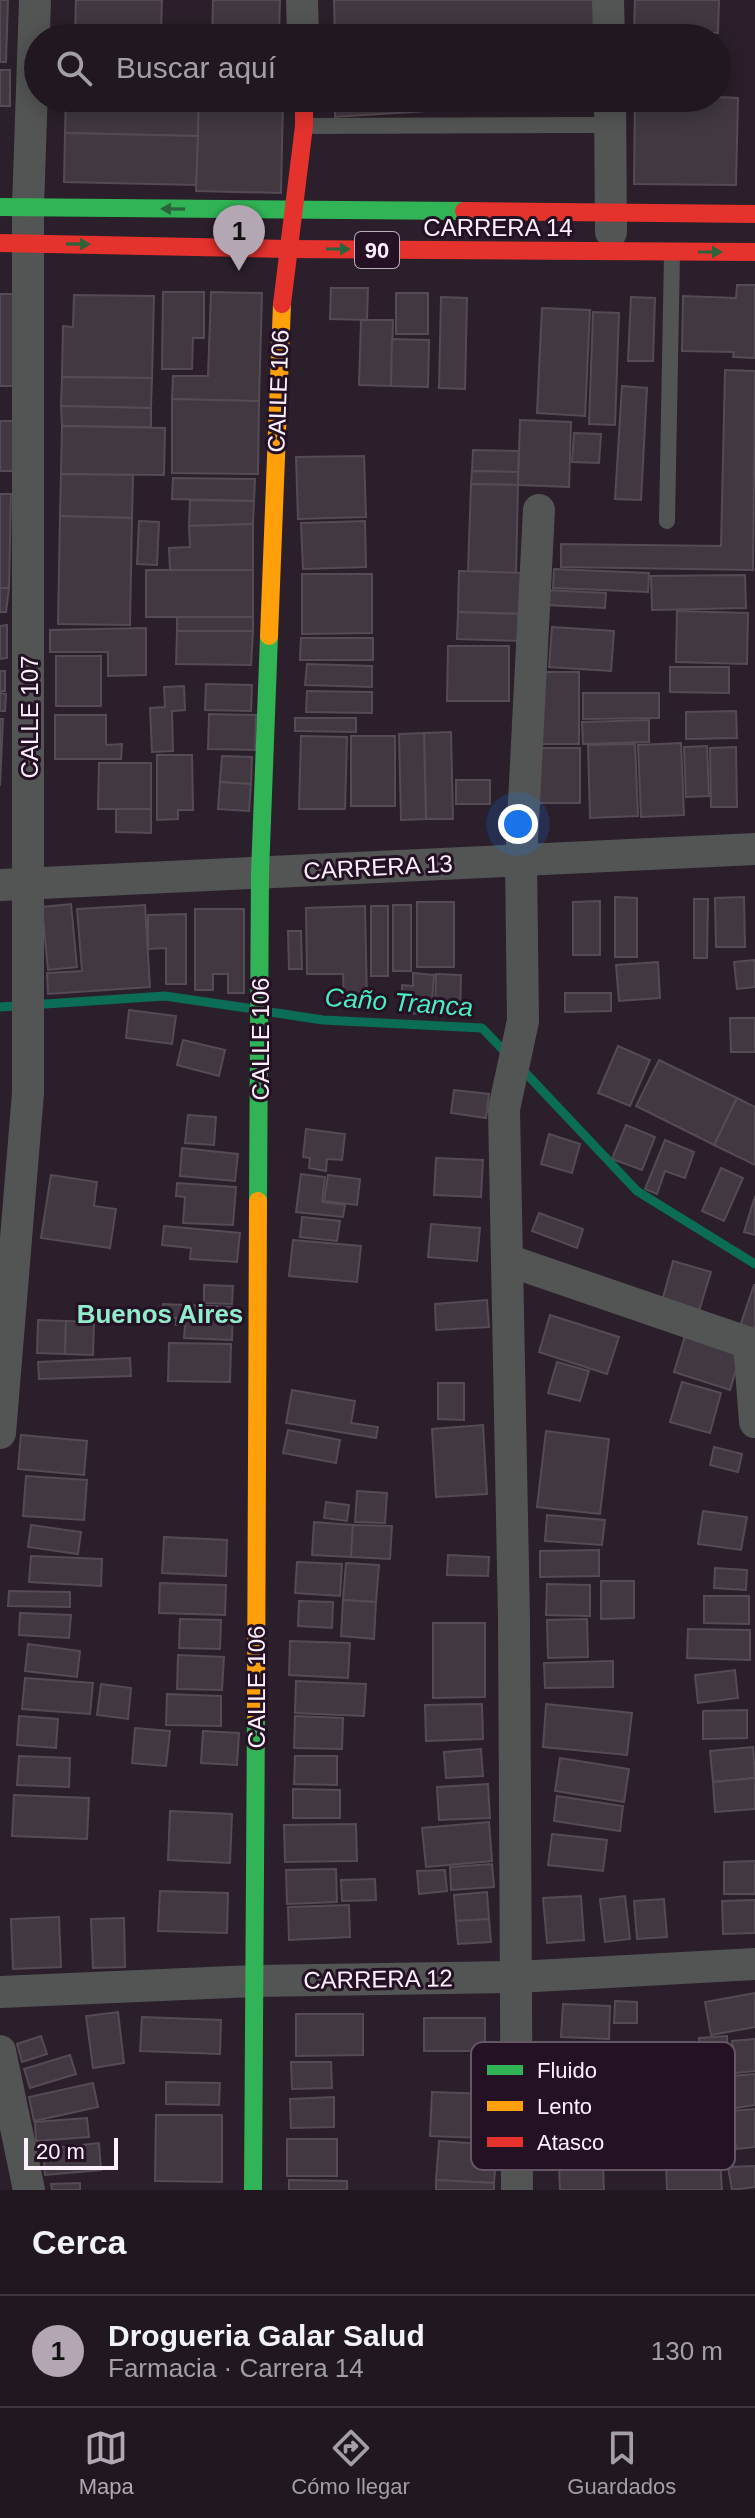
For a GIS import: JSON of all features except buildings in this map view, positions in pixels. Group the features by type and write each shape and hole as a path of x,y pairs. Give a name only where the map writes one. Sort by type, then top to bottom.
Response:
{"street":[{"name":"CALLE 107","path":"33,24 35,0"},
{"path":"302,0 303,24"},
{"path":"608,0 609,24"},
{"name":"CALLE 107","path":"0,1433 28,1093 28,983 14,885 14,207 24,108"},
{"name":"CALLE 106","path":"253,2190 260,873 282,299 304,112"},
{"path":"610,112 611,251"},
{"name":"CARRERA 14","path":"14,207 755,214"},
{"name":"CARRERA 14","path":"15,243 288,249 755,252"},
{"path":"517,2042 514,1619 504,1109 523,1021 521,860 539,510"},
{"name":"CARRERA 13","path":"14,885 755,849"},
{"path":"507,1260 752,1344 755,1422"},
{"name":"CARRERA 12","path":"0,1992 254,1981 517,1977 755,1964"},
{"path":"0,2051 29,2190"}],"lane":[{"path":"304,126 610,112"},
{"path":"667,521 672,252"}],"waterway":[{"name":"Caño Tranca","path":"0,1007 165,996 247,1008"},
{"name":"Caño Tranca","path":"270,1012 323,1020 482,1028 507,1054"},
{"name":"Caño Tranca","path":"520,1067 637,1191 755,1264"}],"traffic: fast":[{"path":"0,207 464,211"},
{"path":"258,1201 260,873 269,636"},
{"path":"253,2190 256,1714"}],"traffic: slow":[{"path":"269,636 282,304"},
{"path":"256,1714 258,1201"}],"traffic: jam":[{"path":"282,304 304,112"},
{"path":"464,211 755,214"},
{"path":"0,243 288,249 755,252"}],"place":[{"name":"Drogueria Galar Salud","path":"239,271"}],"district":[{"name":"Buenos Aires","path":"160,1314"}]}
